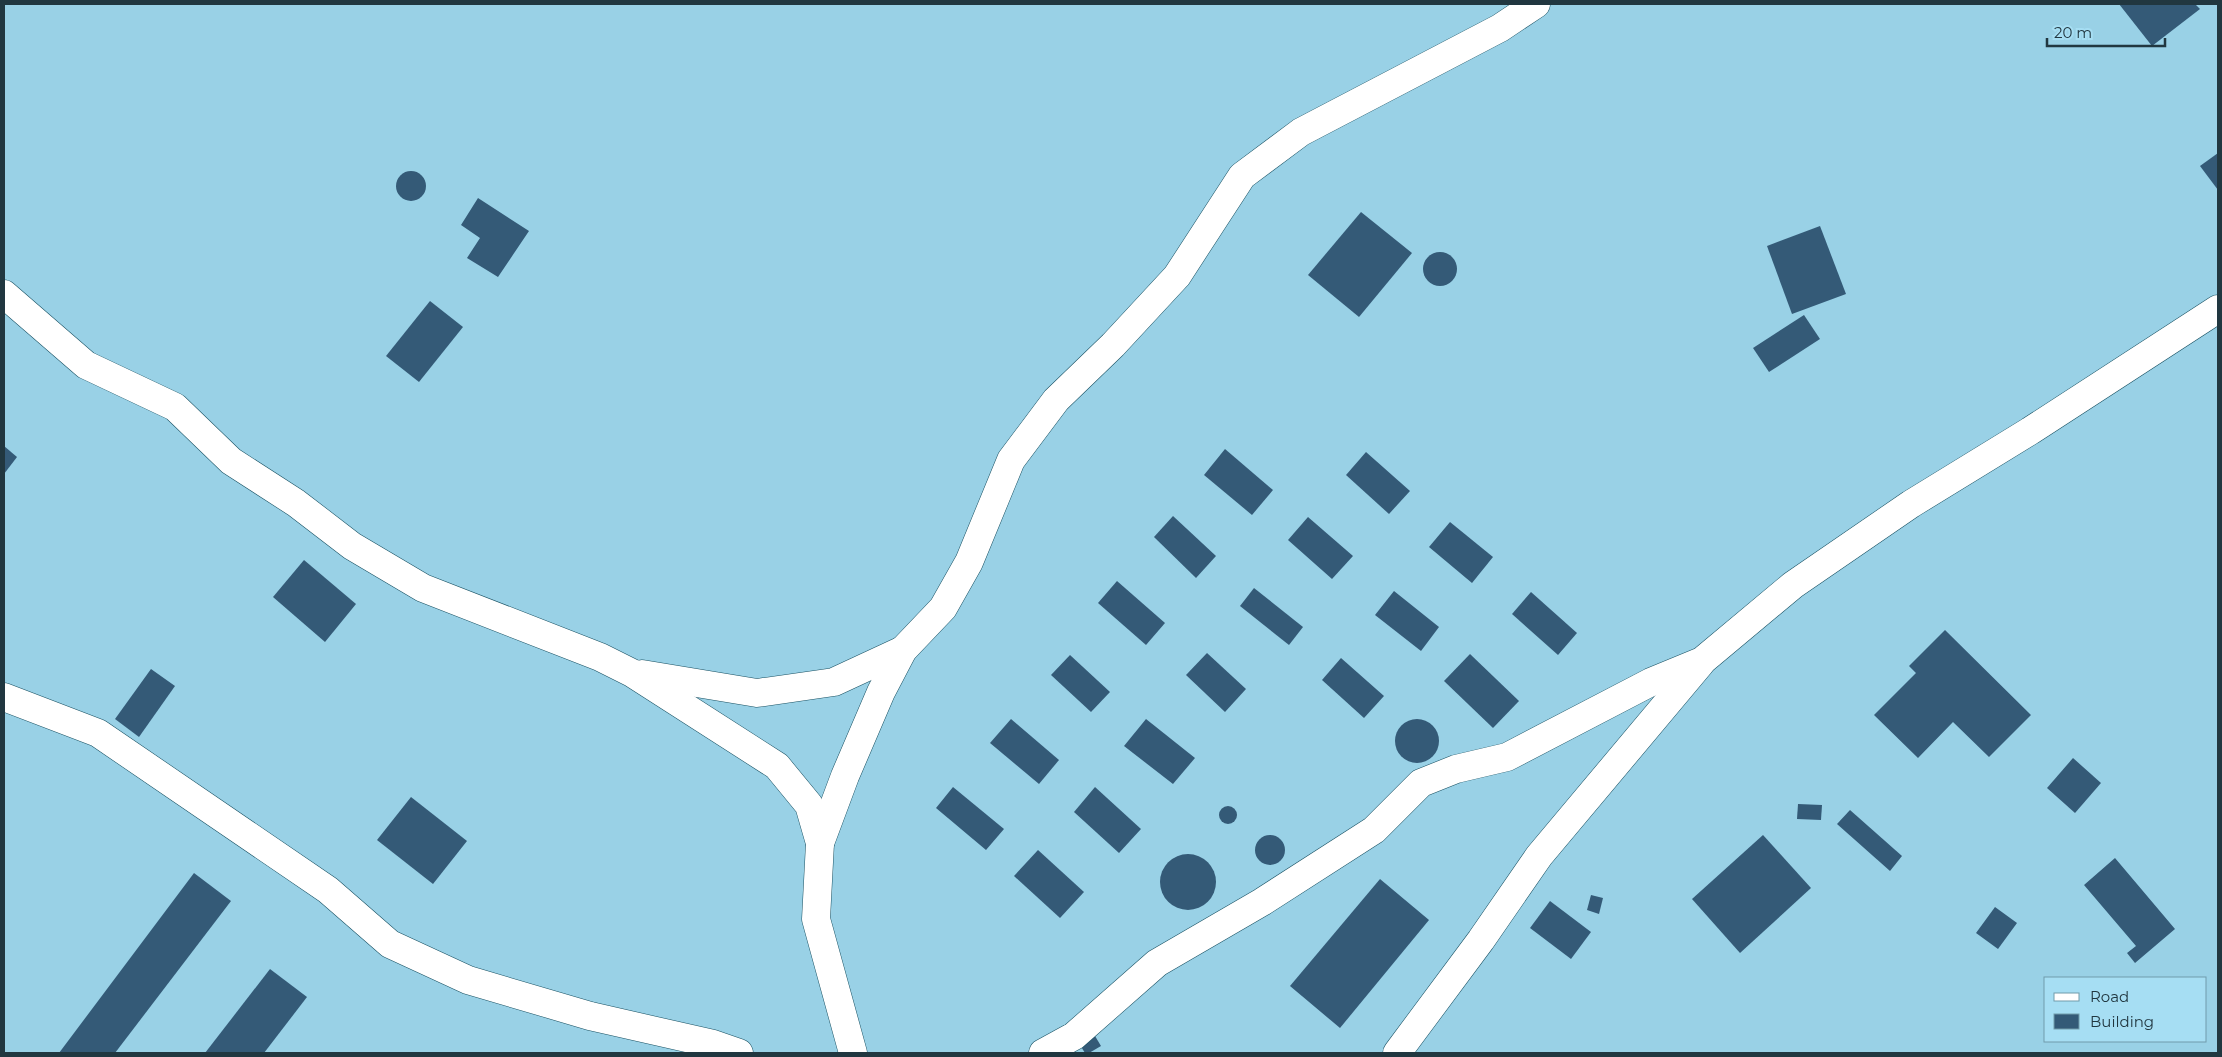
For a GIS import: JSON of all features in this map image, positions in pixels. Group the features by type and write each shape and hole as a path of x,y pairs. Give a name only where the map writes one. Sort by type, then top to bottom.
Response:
{"street":[{"path":"857,1052 816,919 820,843 845,776 881,692 903,650 943,608 969,562 1011,460 1056,400 1113,345 1177,276 1242,176 1301,132 1500,28 1536,4"},
{"path":"4,294 86,365 175,407 231,461 296,503 352,546 423,588 600,657 632,673 777,766 810,805 820,843"},
{"path":"1397,1053 1481,940 1540,856 1702,661 1793,585 1911,504 2038,426 2218,309"},
{"path":"632,673 756,693 834,682 903,650"},
{"path":"1043,1053 1074,1036 1157,963 1262,902 1374,830 1421,783 1456,769 1507,757 1651,682 1702,661"},
{"path":"4,697 98,733 328,890 390,944 468,980 590,1016 713,1044 739,1053"}],"building":[{"path":"2119,4 2195,4 2200,9 2152,46"},
{"path":"2218,153 2218,190 2200,166"},
{"path":"411,171 422,175 426,186 422,197 411,201 400,197 396,186 400,175"},
{"path":"478,198 529,231 498,277 467,258 480,238 461,225"},
{"path":"1361,212 1412,253 1359,317 1308,275"},
{"path":"1820,226 1846,294 1792,314 1767,246"},
{"path":"1440,252 1452,257 1457,269 1452,281 1440,286 1428,281 1423,269 1428,257"},
{"path":"430,301 463,327 419,382 386,356"},
{"path":"1804,315 1820,339 1769,372 1753,348"},
{"path":"4,446 17,457 4,474"},
{"path":"1225,449 1273,490 1252,515 1204,475"},
{"path":"1366,452 1410,491 1389,514 1346,475"},
{"path":"1173,516 1216,556 1196,578 1154,537"},
{"path":"1308,517 1353,556 1332,579 1288,540"},
{"path":"1450,522 1493,557 1472,583 1429,547"},
{"path":"304,560 356,604 325,642 273,597"},
{"path":"1117,581 1165,623 1146,645 1098,603"},
{"path":"1254,588 1303,627 1289,645 1240,606"},
{"path":"1394,591 1439,627 1421,651 1375,615"},
{"path":"1531,592 1577,633 1558,655 1512,614"},
{"path":"1945,630 2031,715 1989,757 1953,722 1918,758 1874,715 1916,673 1909,666"},
{"path":"1207,653 1246,689 1225,712 1186,675"},
{"path":"1470,654 1519,701 1493,728 1444,681"},
{"path":"1070,655 1110,692 1091,712 1051,675"},
{"path":"1341,658 1384,696 1364,718 1322,680"},
{"path":"151,669 175,686 139,737 115,719"},
{"path":"1011,719 1059,760 1039,784 990,743"},
{"path":"1146,719 1195,758 1173,784 1124,746"},
{"path":"1413,719 1421,719 1433,725 1439,741 1433,757 1421,763 1413,763 1401,757 1395,745 1395,737 1401,725"},
{"path":"2073,758 2101,783 2075,813 2047,788"},
{"path":"953,787 1004,829 986,850 936,808"},
{"path":"1095,787 1141,829 1119,853 1074,812"},
{"path":"411,797 467,841 433,884 377,840"},
{"path":"1798,804 1822,805 1821,820 1797,819"},
{"path":"1224,806 1232,806 1237,811 1235,822 1224,824 1219,819 1219,811"},
{"path":"1850,810 1902,856 1890,871 1837,824"},
{"path":"1270,835 1281,839 1285,850 1281,861 1270,865 1259,861 1255,850 1259,839"},
{"path":"1763,835 1811,888 1740,953 1692,899"},
{"path":"1038,850 1084,892 1060,918 1014,876"},
{"path":"1188,854 1199,856 1208,862 1214,871 1216,882 1214,893 1208,902 1199,908 1188,910 1177,908 1168,902 1162,893 1160,882 1162,871 1168,862 1177,856"},
{"path":"2115,858 2175,929 2135,963 2127,953 2136,946 2084,885"},
{"path":"194,873 231,901 115,1053 59,1053"},
{"path":"1380,879 1429,920 1340,1028 1290,986"},
{"path":"1591,895 1603,898 1599,914 1587,910"},
{"path":"1550,901 1591,932 1571,959 1530,928"},
{"path":"1995,907 2017,923 1998,949 1976,933"},
{"path":"270,969 307,997 264,1053 205,1053"},
{"path":"1095,1036 1101,1046 1089,1053 1085,1053 1080,1045"}]}
